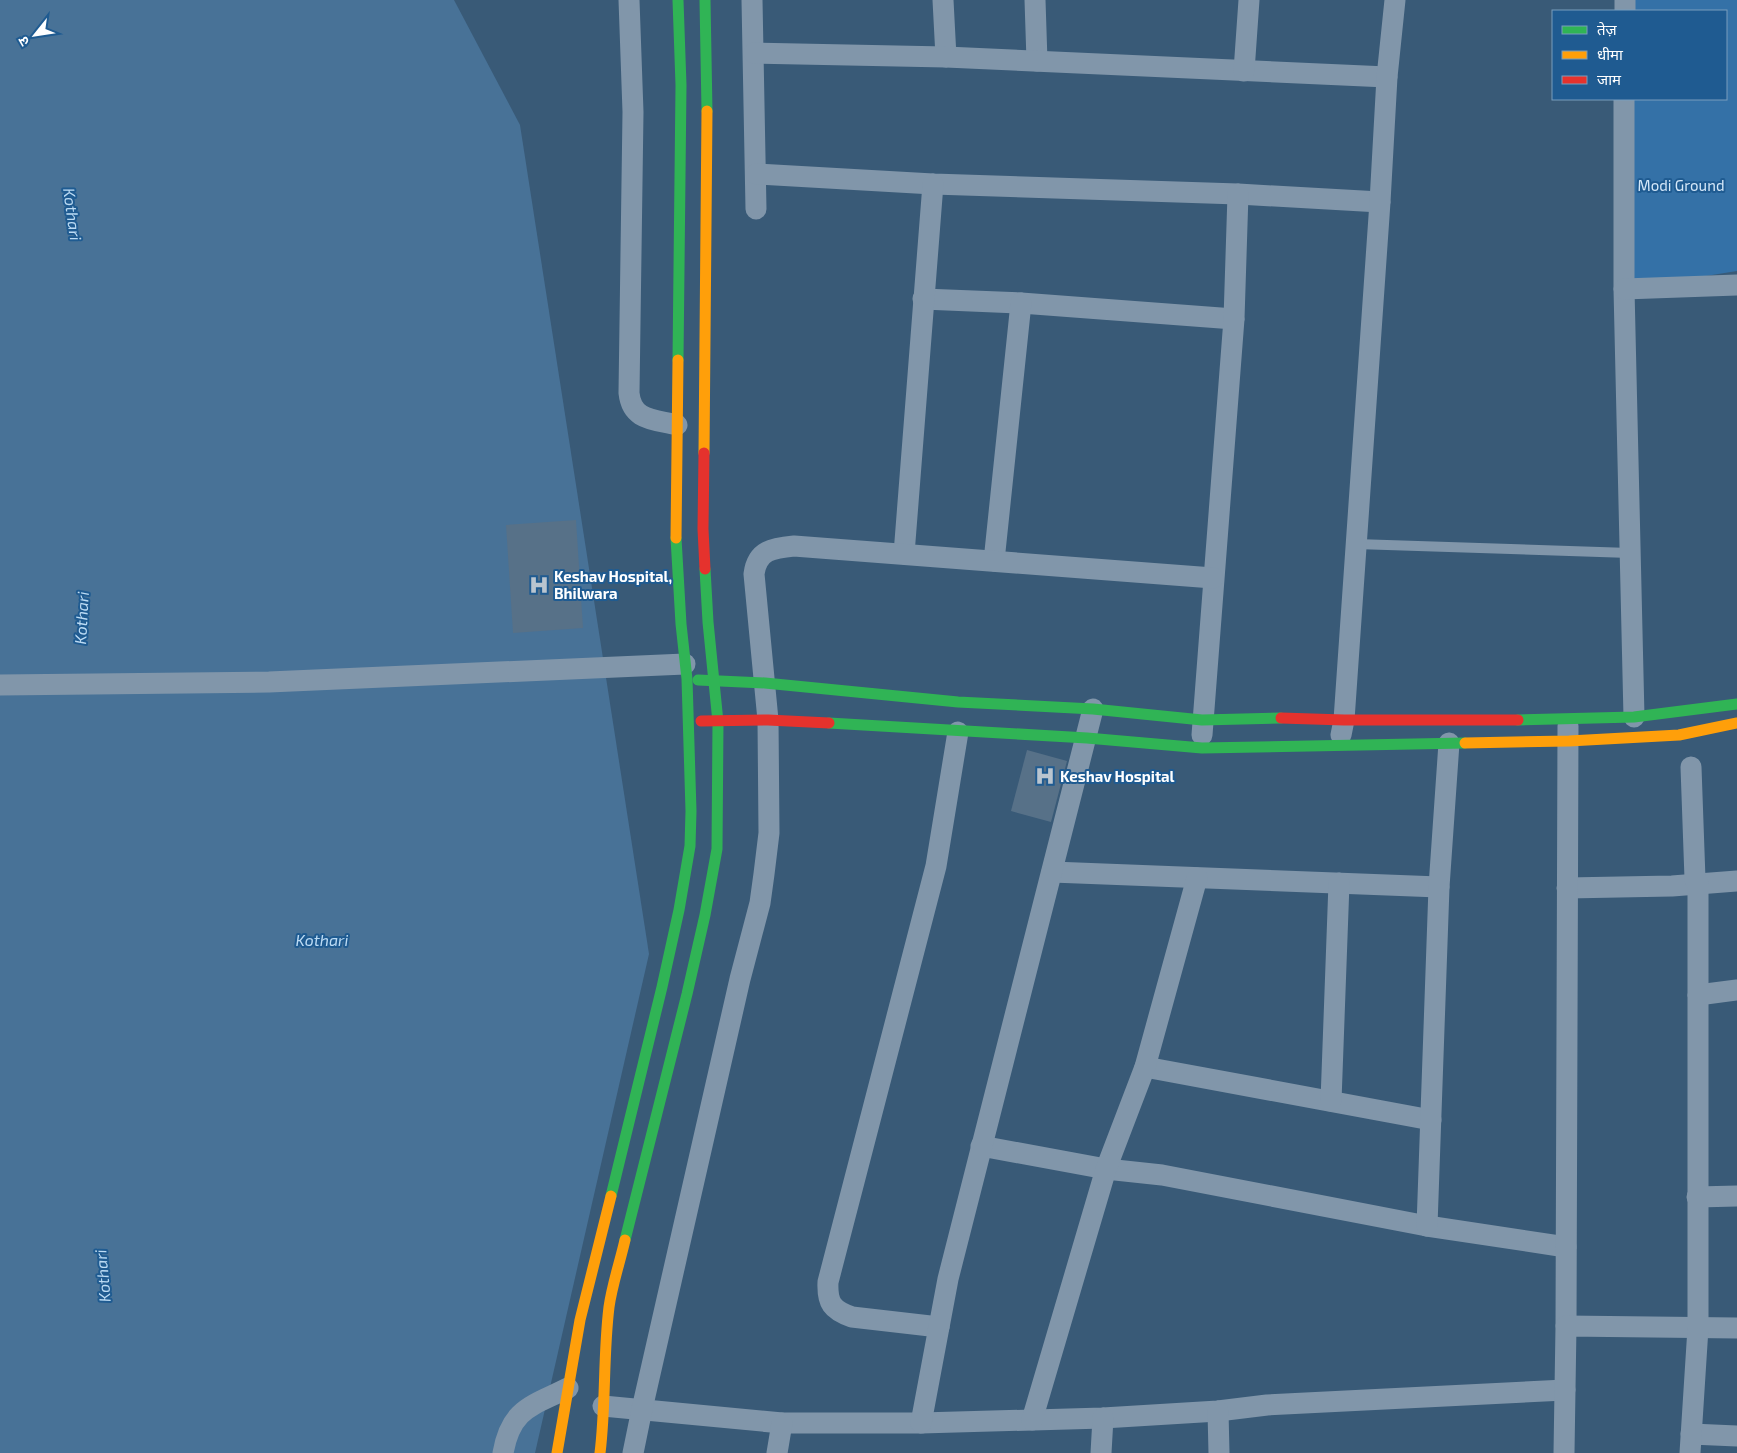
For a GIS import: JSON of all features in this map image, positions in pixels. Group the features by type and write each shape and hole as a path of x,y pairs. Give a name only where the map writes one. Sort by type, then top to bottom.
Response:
{"main road":[{"path":"557,1453 585,1302 680,910 690,846 691,811 686,672 676,529 681,85 678,0"},
{"path":"600,1453 605,1344 609,1305 687,994 705,915 717,849 718,722 708,622 702,529 708,84 705,0"},
{"path":"686,672 715,680 765,683 958,702 1093,709 1202,720 1267,717 1344,720 1568,719 1634,716 1737,704"},
{"path":"688,721 768,720 1087,738 1202,748 1569,741 1679,735 1737,723"}],"street":[{"path":"629,0 633,112 630,404 635,411 645,416 677,424"},
{"path":"752,0 756,209"},
{"path":"944,0 946,57"},
{"path":"1036,0 1038,61"},
{"path":"1244,70 1249,0"},
{"path":"1339,746 1344,720 1380,202 1386,77 1395,0"},
{"path":"754,53 946,57 1386,77"},
{"path":"1624,100 1624,289 1634,716"},
{"path":"756,174 933,184 1238,194 1380,202"},
{"path":"904,554 933,184"},
{"path":"1202,748 1202,720 1234,319 1238,194"},
{"path":"1624,289 1737,285"},
{"path":"923,299 1020,303 1234,319"},
{"path":"994,562 1020,303"},
{"path":"634,1453 642,1408 738,988 760,903 769,833 768,720 754,574 755,564 759,558 772,549 794,546 1214,578"},
{"path":"0,685 269,682 686,672"},
{"path":"921,1423 948,1279 1093,709"},
{"path":"1564,1453 1568,719"},
{"path":"939,1327 852,1318 840,1313 830,1305 827,1294 828,1282 936,866 958,732"},
{"path":"1427,1226 1439,887 1449,743"},
{"path":"1691,767 1695,880 1698,884 1698,1328 1690,1443 1737,1436"},
{"path":"1052,872 1439,887"},
{"path":"1032,1420 1106,1169 1145,1067 1197,878"},
{"path":"1567,888 1698,884 1737,880"},
{"path":"1332,1101 1339,883"},
{"path":"1698,995 1737,990"},
{"path":"1145,1067 1431,1120"},
{"path":"981,1146 1106,1169 1162,1175 1427,1226 1566,1247"},
{"path":"1697,1197 1737,1196"},
{"path":"1566,1326 1737,1328"},
{"path":"503,1453 510,1427 516,1417 528,1408 568,1388"},
{"path":"603,1406 642,1408 782,1423 921,1423 1102,1418 1218,1411 1267,1405 1565,1390"},
{"path":"1218,1411 1219,1453"},
{"path":"1101,1453 1102,1418"},
{"path":"777,1453 782,1423"}],"lane":[{"path":"1356,544 1630,554"}],"green space":[{"name":"Modi Ground","path":"1625,0 1737,0 1737,271 1624,289 1624,100 1727,100 1727,10 1625,10"}],"water":[{"name":"Kothari","path":"0,0 454,0 520,125 649,954 535,1453 0,1453"}],"building":[{"path":"576,520 583,628 513,633 506,525"},
{"path":"1027,750 1067,761 1051,822 1011,811"}],"traffic: fast":[{"path":"678,0 681,85 678,360"},
{"path":"705,0 707,111"},
{"path":"611,1196 662,987 679,910 690,846 691,811 687,679 681,624 676,538"},
{"path":"625,1240 687,994 705,915 717,849 718,722 705,569"},
{"path":"698,680 765,683 958,702 1093,709 1202,720 1281,718"},
{"path":"1518,720 1634,717 1737,704"},
{"path":"829,723 1087,738 1202,748 1465,743"}],"traffic: slow":[{"path":"704,453 707,111"},
{"path":"676,538 678,360"},
{"path":"1465,743 1569,741 1679,735 1737,723"},
{"path":"557,1453 580,1320 611,1196"},
{"path":"600,1453 609,1307 625,1240"}],"traffic: jam":[{"path":"704,453 703,529 705,569"},
{"path":"1281,718 1518,720"},
{"path":"701,721 768,720 829,723"}],"place":[{"name":"Keshav Hospital, Bhilwara","path":"539,585"},
{"name":"Keshav Hospital","path":"1045,776"}]}
